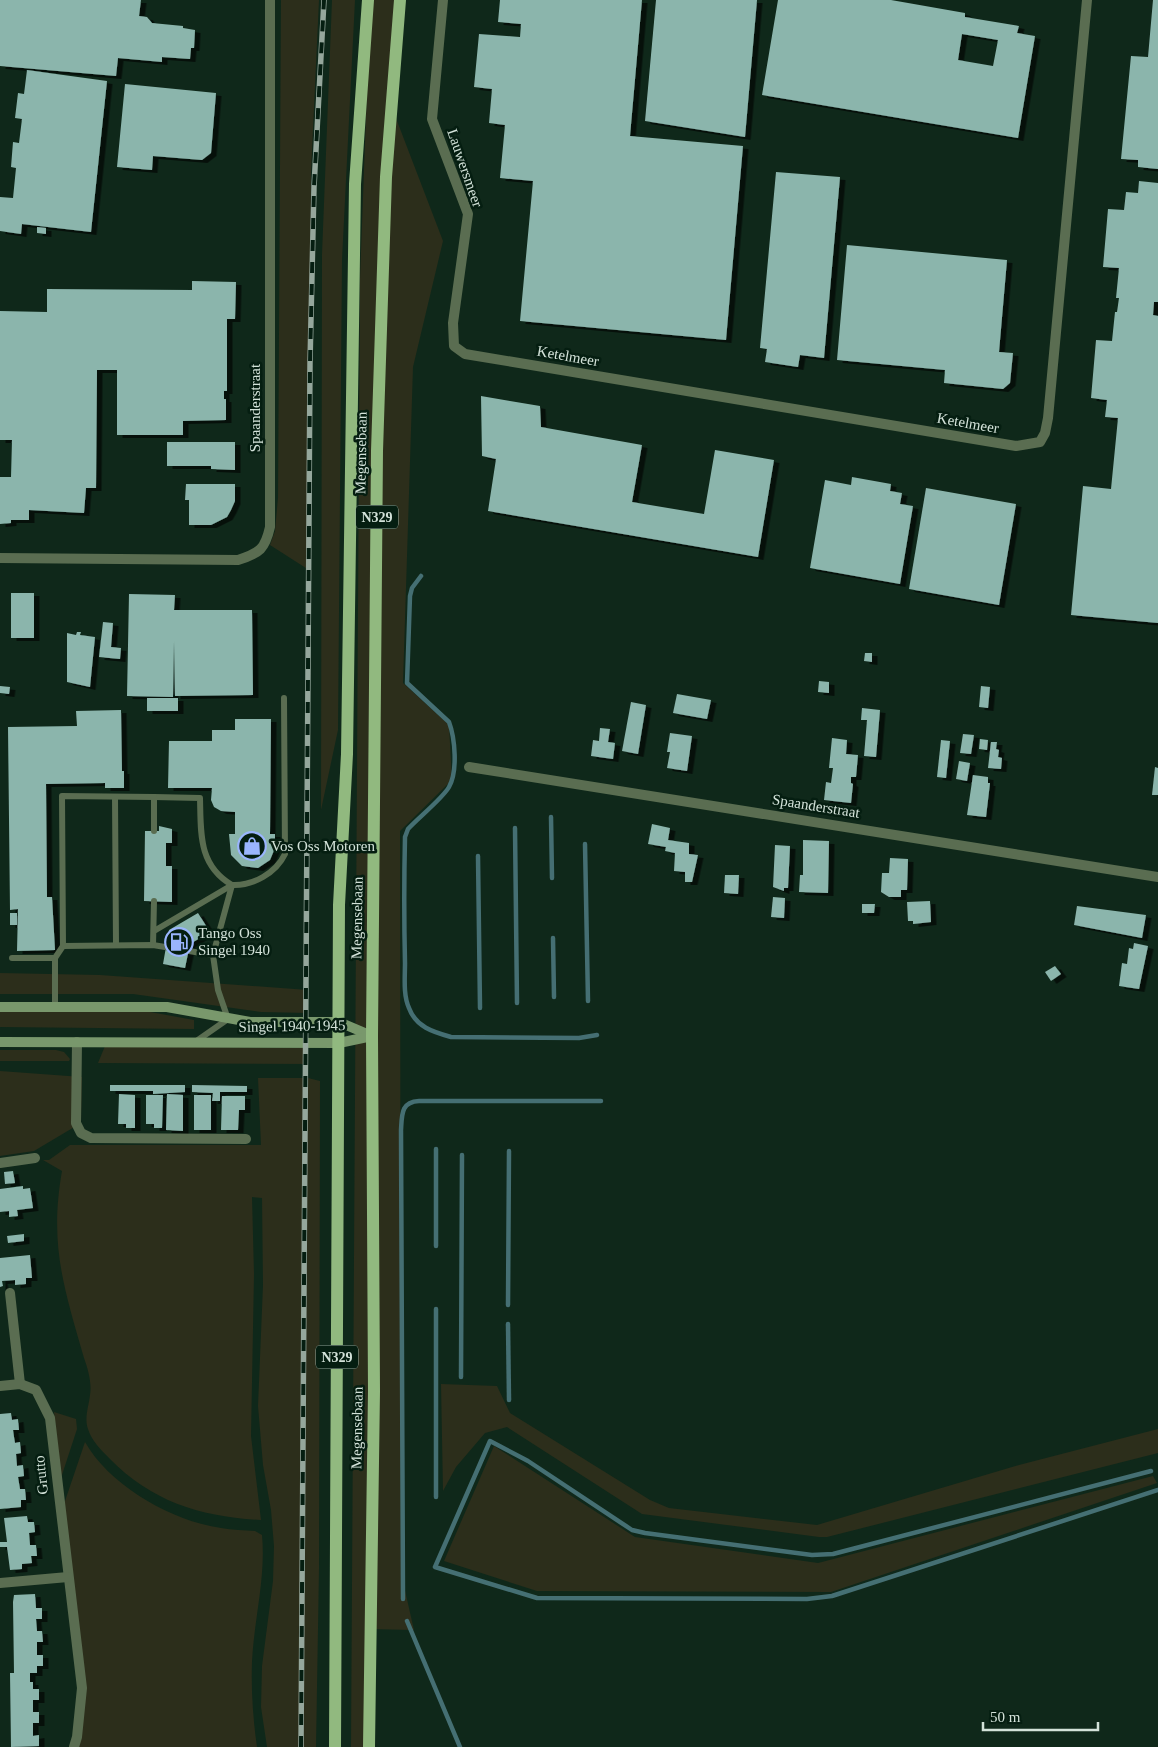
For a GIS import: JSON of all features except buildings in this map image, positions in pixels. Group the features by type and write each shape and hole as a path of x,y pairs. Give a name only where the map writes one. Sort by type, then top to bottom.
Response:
{"main road":[{"name":"Megensebaan","path":"335,1747 339,905 346,754 355,184 368,0"},
{"name":"Megensebaan","path":"369,1747 374,1391 372,1036 377,451 386,176 400,0"},
{"name":"Singel 1940-1945","path":"0,1007 168,1007 250,1022 339,1022 372,1036"},
{"name":"Singel 1940-1945","path":"0,1042 339,1044 372,1036"}],"street":[{"name":"Spaanderstraat","path":"0,558 238,560 255,555 266,543 270,517 270,0"},
{"name":"Lauwersmeer","path":"443,0 432,119 468,214 453,323 454,346"},
{"name":"Ketelmeer","path":"454,346 465,354 1016,446 1040,442 1045,433 1048,418 1087,0"},
{"name":"Spaanderstraat","path":"469,767 1158,877"},
{"path":"77,1042 76,1123 80,1133 91,1138 246,1139"},
{"path":"0,1164 35,1158"},
{"path":"0,1386 20,1384 10,1293"},
{"name":"Grutto","path":"20,1384 36,1390 50,1418 82,1688 77,1737 74,1747"},
{"path":"0,1583 68,1577"}],"lane":[{"path":"55,1007 55,958 63,946 62,796 200,798 201,843 205,857 221,879 232,885 244,886 272,872 280,864 285,854 284,698"},
{"path":"115,797 116,946"},
{"path":"154,797 154,831"},
{"path":"154,931 232,885"},
{"path":"195,1042 228,1019 218,990 212,955 232,885"},
{"path":"153,945 154,901"},
{"path":"63,946 153,945 212,955"},
{"path":"12,958 55,958"}],"green space":[{"path":"281,0 319,0 311,173 309,570 270,545 275,531 278,498"},
{"path":"332,0 355,0 342,260 338,730 321,810 322,254"},
{"path":"373,0 396,0 389,100 443,241 413,367 403,683 449,725 452,780 400,831 401,1573 414,1630 369,1629 368,1747 351,1747 360,279 367,88"},
{"path":"0,973 100,975 308,990 308,1013 261,1012 133,994 0,994"},
{"path":"123,1007 194,1020 194,1029 0,1027 0,1009"},
{"path":"105,1046 308,1048 308,1064 98,1063"},
{"path":"0,1050 56,1050 64,1052 70,1059 69,1061 0,1061"},
{"path":"0,1071 82,1077 81,1123 34,1151 0,1156"},
{"path":"258,1078 308,1078 320,1081 319,1569 316,1747 267,1747 261,1707 262,1666 273,1581 274,1546 271,1510 263,1465 258,1406 263,1285 262,1198 252,1197 254,1274 251,1436 261,1520 198,1511 161,1496 126,1474 97,1445 92,1437 86,1420 90,1390 89,1376 70,1310 58,1244 58,1197 62,1171 43,1160 49,1160 70,1145 261,1145"},
{"path":"441,1384 497,1386 510,1413 650,1500 669,1508 817,1525 1019,1465 1158,1429 1158,1453 827,1537 819,1537 642,1514 507,1427 485,1433 456,1467 443,1491"},
{"path":"54,1412 76,1419 77,1429 61,1478"},
{"path":"85,1442 96,1458 126,1487 163,1509 202,1524 225,1529 255,1531 262,1535 261,1583 252,1662 254,1726 257,1747 79,1747 84,1710 64,1504"},
{"path":"494,1446 635,1537 818,1563 1153,1476 1157,1483 831,1592 537,1591 444,1561"}],"waterway":[{"path":"421,576 412,588 410,596 407,683 449,722 453,737 455,764 449,787 408,829 405,837 405,986 409,1008 416,1020 426,1028 451,1037 579,1038 597,1035"},
{"path":"551,817 552,878"},
{"path":"515,828 517,1003"},
{"path":"585,844 588,1001"},
{"path":"478,856 480,1008"},
{"path":"553,938 554,997"},
{"path":"403,1599 401,1130 404,1110 409,1104 419,1101 601,1101"},
{"path":"436,1149 436,1246"},
{"path":"508,1305 509,1151"},
{"path":"461,1377 462,1155"},
{"path":"436,1309 436,1497"},
{"path":"508,1324 509,1400"},
{"path":"1151,1471 833,1554 812,1555 632,1530 528,1461 490,1441 435,1567 537,1598 807,1599 832,1596 1158,1490"},
{"path":"407,1621 460,1747"}],"railway":[{"path":"301,1747 310,363 314,187 324,0"}],"place":[{"name":"Vos Oss Motoren","path":"252,846"},
{"name":"Tango Oss Singel 1940","path":"179,942"}]}
